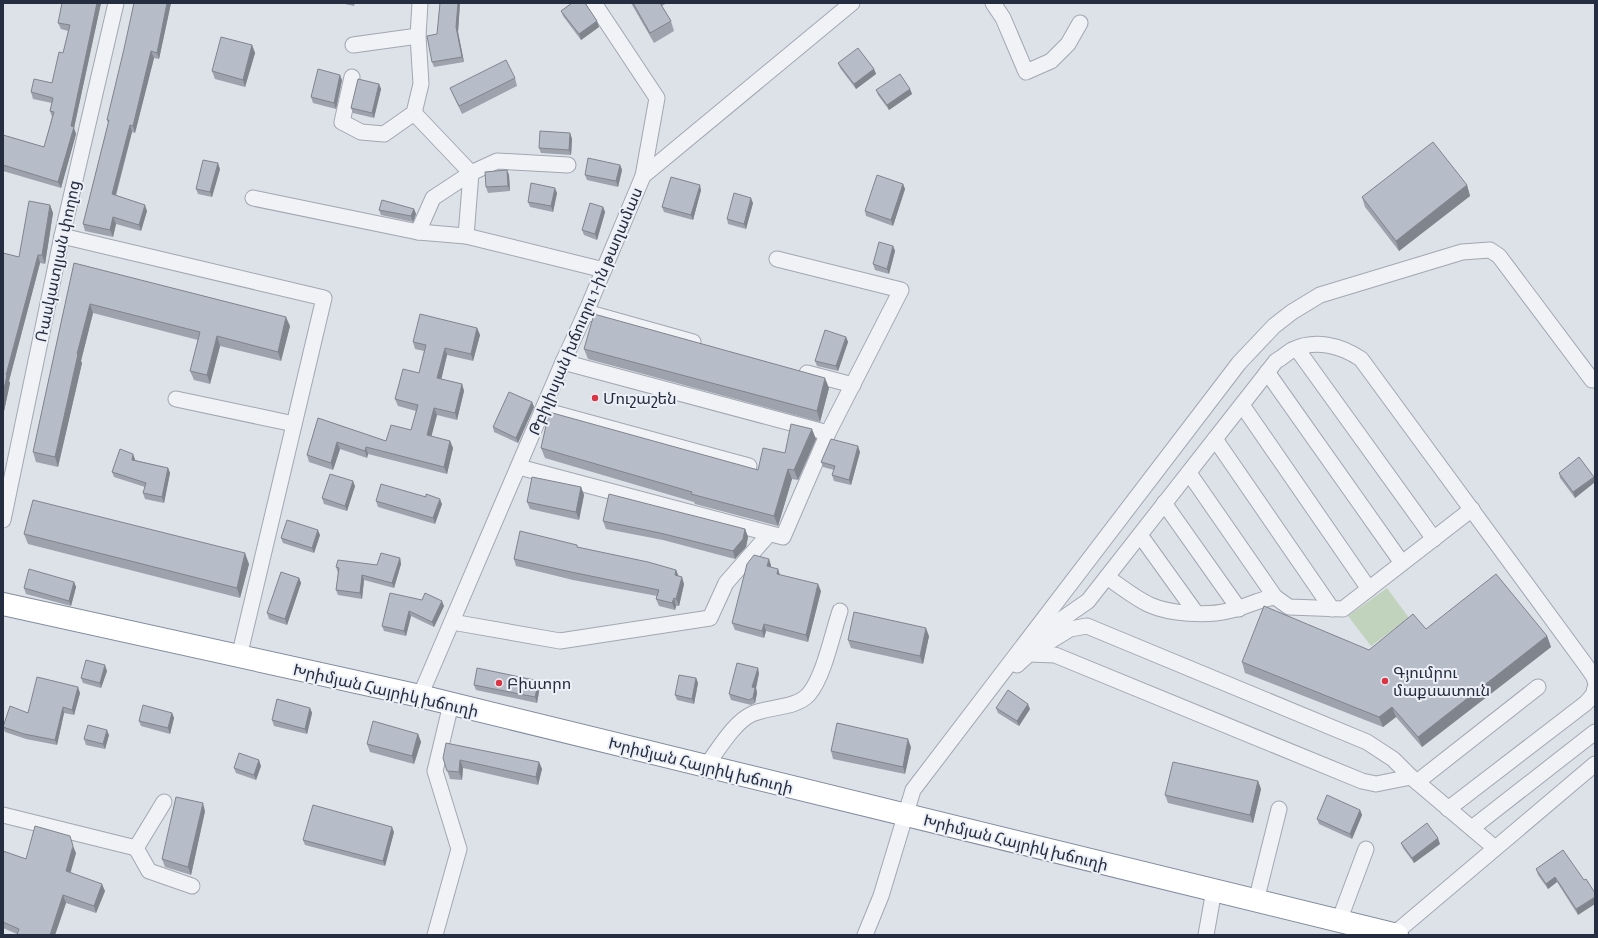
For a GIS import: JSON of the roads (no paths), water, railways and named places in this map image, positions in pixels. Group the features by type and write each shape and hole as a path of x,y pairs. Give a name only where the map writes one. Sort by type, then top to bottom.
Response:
{"highway":[{"name":"Խրիմյան Հայրիկ խճուղի","path":"3,604 420,696 1396,935"}],"street":[{"name":"Ռասկատլյան փողոց","path":"3,516 62,236 116,3"},
{"path":"352,77 342,122 360,132 384,134 414,113 421,84 418,36 420,3"},
{"path":"594,3 657,98 643,176"},
{"name":"Թբիլիսյան խճուղու 1-ին թաղամաս","path":"420,696 563,362 586,312 643,176 852,3"},
{"path":"993,3 1003,18 1026,72 1052,61 1068,44 1080,23"},
{"path":"353,45 418,36"},
{"path":"414,113 471,173 466,236"},
{"path":"418,232 433,198 471,173 497,161 568,165"},
{"path":"253,198 418,232 466,236 604,270"},
{"path":"62,236 324,298 239,657"},
{"path":"865,935 881,896 914,790 995,684 1027,649 1239,363 1274,326 1292,312 1320,295 1462,252 1490,250 1499,256 1592,380 1595,380"},
{"path":"519,467 783,537 828,433 901,290 777,259"},
{"path":"586,312 707,345"},
{"path":"1027,649 1088,601 1276,361 1297,349 1310,344 1339,347 1351,352 1360,359 1472,509 1585,664 1595,681"},
{"path":"1297,349 1434,539"},
{"path":"563,362 828,433"},
{"path":"795,369 853,385"},
{"path":"1267,372 1402,563"},
{"path":"176,399 294,424"},
{"path":"1242,405 1369,589"},
{"path":"543,410 749,466"},
{"path":"1215,439 1332,609"},
{"path":"1189,473 1275,597 1289,607 1343,609 1472,509"},
{"path":"1164,503 1239,609"},
{"path":"452,622 560,641 710,618 726,583 769,534"},
{"path":"1140,535 1196,613"},
{"path":"1106,577 1149,605 1160,609 1196,613 1215,613 1239,609 1265,598 1275,597"},
{"path":"706,766 738,724 752,714 793,704 808,695 820,675 840,611"},
{"path":"1027,649 1070,629 1087,626 1368,742 1393,759 1414,780 1495,848"},
{"path":"1027,649 1055,655 1362,781 1376,784 1414,780 1538,688"},
{"path":"1448,809 1586,703 1593,695 1595,688"},
{"path":"435,935 458,849 435,771 451,704"},
{"path":"1472,828 1595,732"},
{"path":"1396,935 1495,848 1595,764"},
{"path":"136,848 164,802"},
{"path":"1256,901 1279,808"},
{"path":"3,815 136,848 149,871 192,886"},
{"path":"1339,921 1366,849"},
{"path":"1206,935 1214,890"}],"place":[{"name":"Մուշաշեն","path":"595,398"},
{"name":"Գյումրու մաքսատուն","path":"1385,681"},
{"name":"Բիստրո","path":"499,683"}]}
